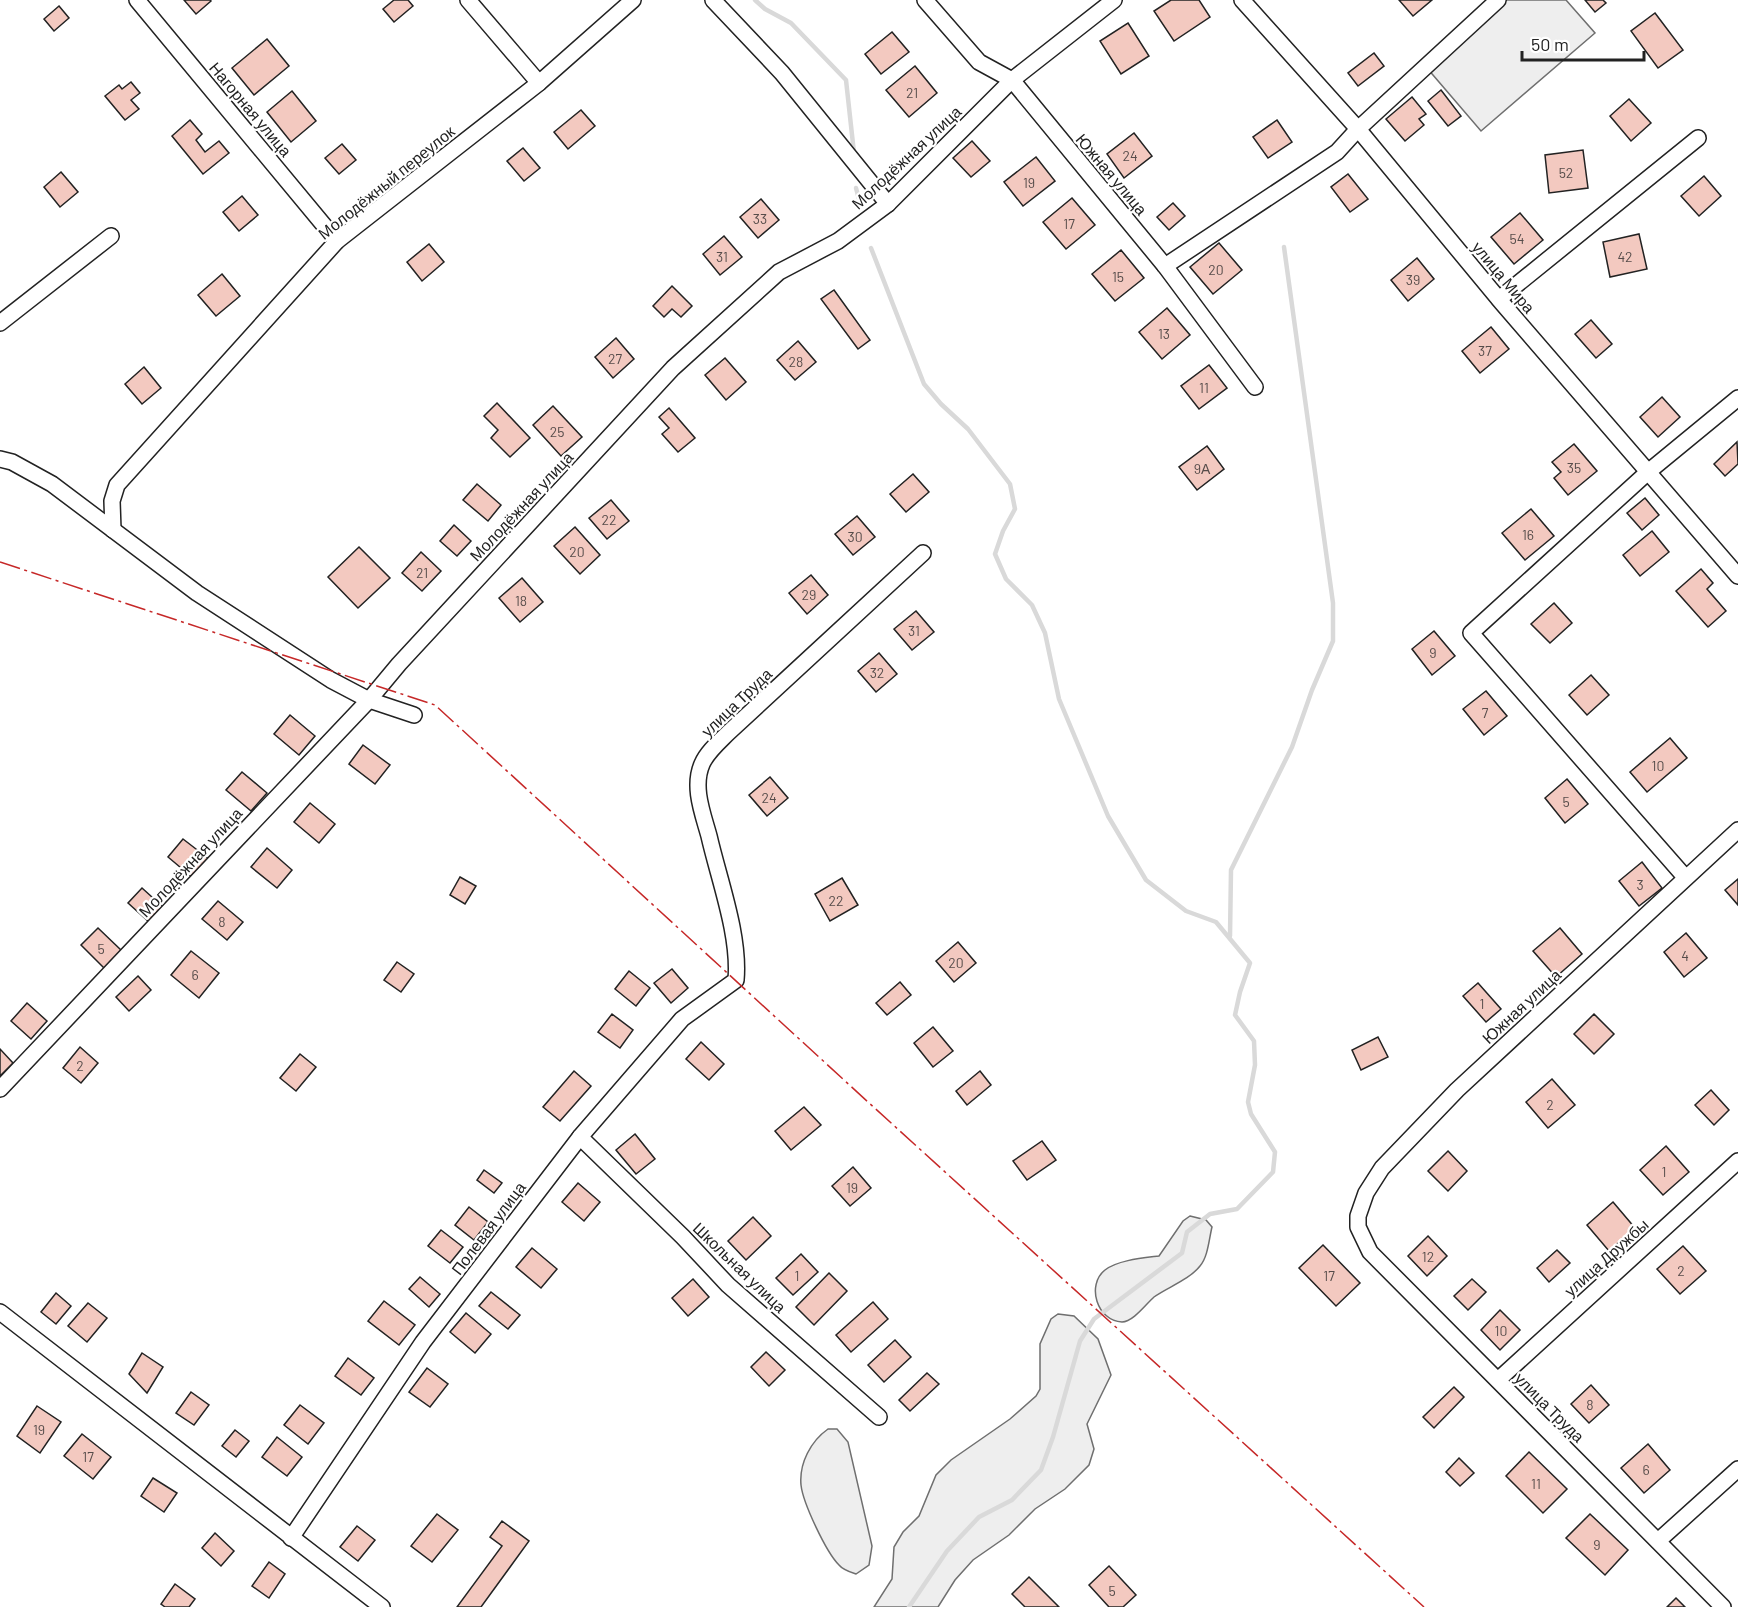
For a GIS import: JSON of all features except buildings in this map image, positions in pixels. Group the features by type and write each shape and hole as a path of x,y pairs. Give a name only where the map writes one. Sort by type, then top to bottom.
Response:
{"street":[{"name":"Нагорная улица","path":"137,0 338,241"},
{"path":"468,0 539,83"},
{"name":"Молодёжный переулок","path":"113,530 112,501 117,485 338,241 539,83 633,0"},
{"path":"713,0 782,73 888,204"},
{"name":"Южная улица","path":"925,0 979,62 1012,81 1165,266 1255,387"},
{"name":"Молодёжная улица","path":"0,1089 369,700 673,368 779,272 838,241 888,204 1012,81 1114,0"},
{"name":"улица Мира","path":"1242,0 1358,129 1499,299 1738,576"},
{"path":"1165,266 1337,152 1358,129 1498,0"},
{"path":"1499,299 1698,138"},
{"path":"0,323 111,236"},
{"path":"1685,878 1472,633 1648,472 1738,398"},
{"path":"0,459 12,462 52,484 197,593 331,680 369,700 414,715"},
{"name":"улица Труда","path":"737,966 730,921 698,792 702,764 711,750 728,733 923,553"},
{"name":"Южная улица","path":"1358,1227 1358,1216 1366,1193 1382,1168 1457,1090 1738,830"},
{"name":"Полевая улица","path":"291,1538 423,1342 580,1137 682,1019 736,980 737,966"},
{"name":"Школьная улица","path":"580,1137 683,1237 728,1286 879,1417"},
{"name":"улица Дружбы","path":"1498,1380 1738,1161"},
{"name":"улица Труда","path":"1358,1227 1370,1252 1723,1607"},
{"path":"0,1312 382,1607"},
{"path":"1658,1541 1738,1469"}],"shaded area":[{"path":"1506,0 1566,0 1595,33 1481,131 1427,68"},
{"path":"1190,1216 1206,1220 1212,1227 1207,1253 1200,1266 1184,1279 1154,1297 1131,1319 1122,1322 1106,1316 1095,1293 1099,1276 1117,1264 1159,1256 1183,1221"},
{"path":"1058,1314 1074,1316 1098,1339 1111,1375 1087,1424 1094,1449 1089,1465 1065,1489 1035,1509 1009,1535 973,1560 955,1580 938,1607 874,1607 892,1579 894,1547 903,1532 919,1516 936,1475 951,1460 1010,1419 1036,1396 1040,1389 1040,1344 1051,1319"},
{"path":"828,1429 837,1429 848,1442 872,1546 869,1565 856,1574 841,1567 828,1550 810,1515 801,1485 802,1469 807,1453"}],"waterway":[{"path":"755,0 765,9 791,23 846,80 854,153"},
{"path":"856,188 860,203"},
{"path":"1230,936 1231,870 1292,747 1312,690 1333,641 1333,603 1284,247"},
{"path":"871,248 924,384 941,404 968,429 1010,484 1015,509 1003,531 995,554 1006,579 1032,605 1045,633 1059,699 1108,816 1146,880 1186,911 1216,922 1250,963 1235,1015 1254,1041 1255,1065 1248,1102 1251,1114 1275,1152 1273,1172 1237,1209 1210,1214 1187,1232 1182,1253 1094,1319 1080,1341 1053,1437 1041,1470 1012,1500 979,1517 947,1551 909,1607"}],"power":[{"path":"0,562 435,705 1424,1607"}]}
